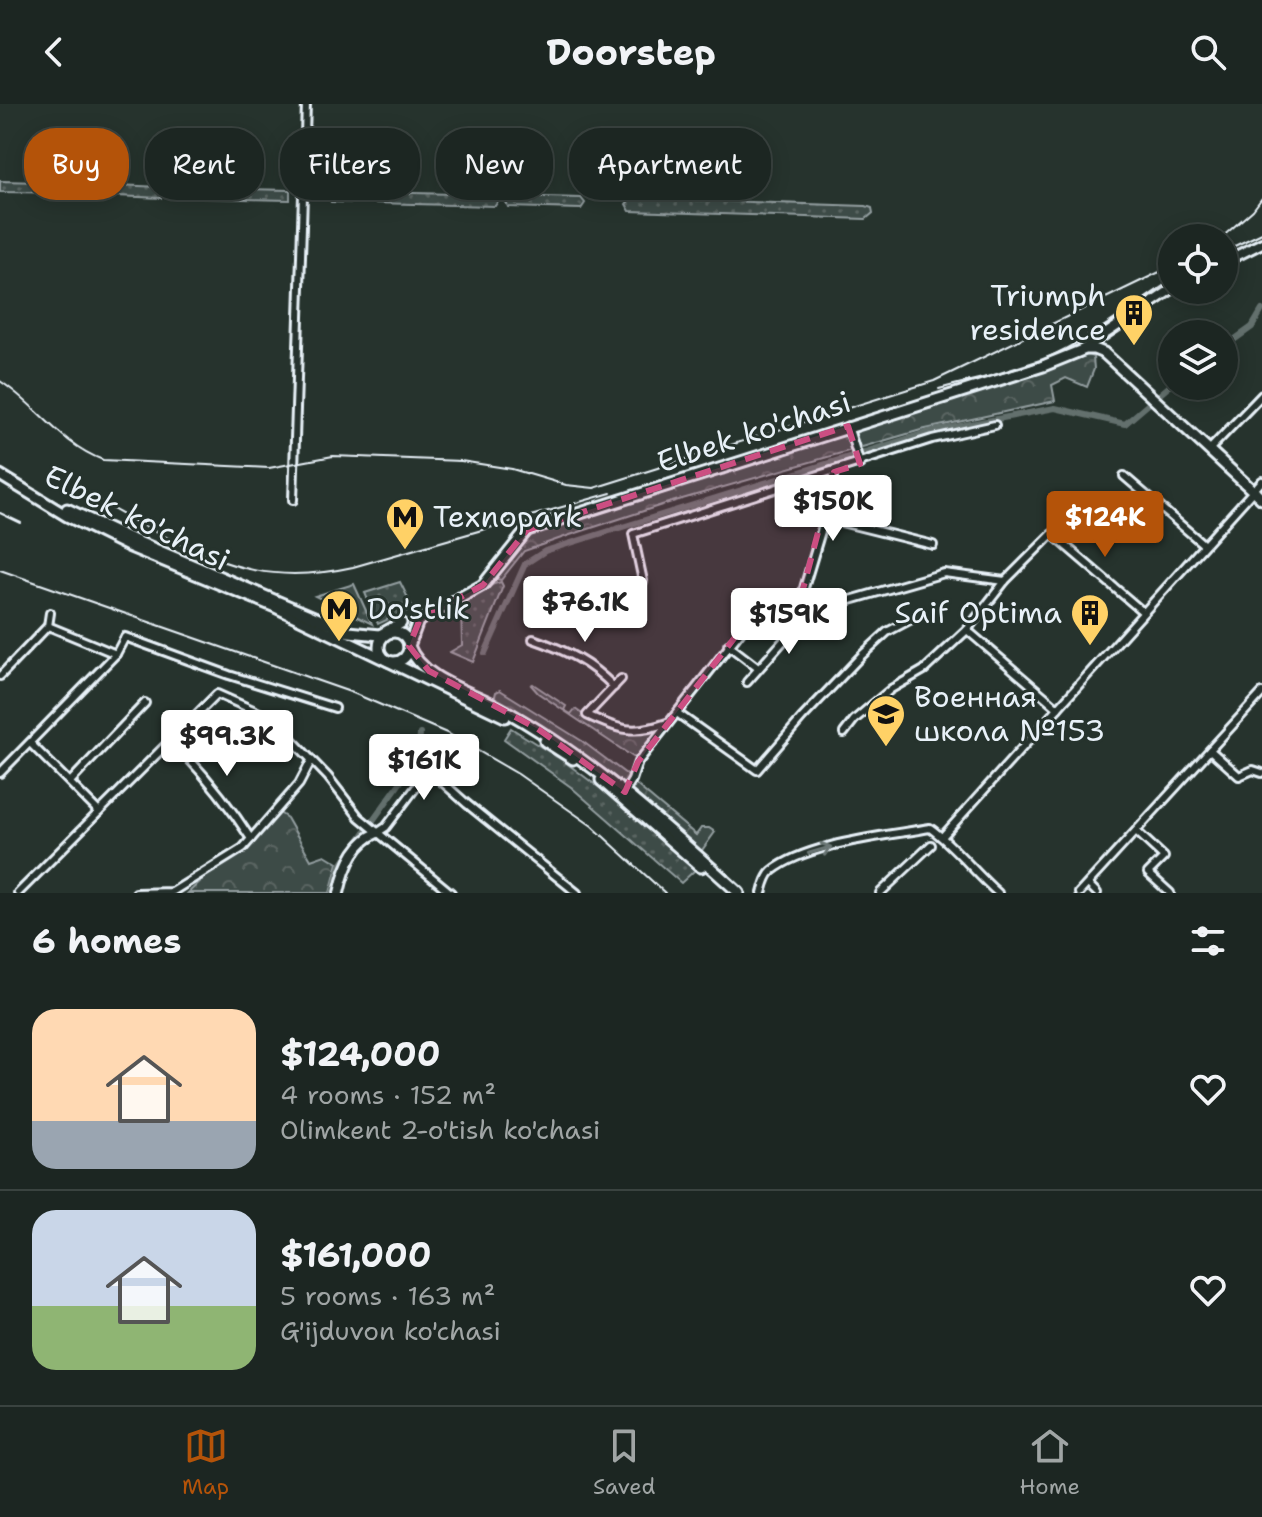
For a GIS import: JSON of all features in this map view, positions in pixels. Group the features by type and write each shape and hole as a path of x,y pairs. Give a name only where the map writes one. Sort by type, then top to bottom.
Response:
{"main road":[{"name":"Elbek ko'chasi","path":"409,646 418,621 487,582 527,530 1043,366 1082,350 1099,351"},
{"path":"1099,351 1262,499"},
{"name":"Elbek ko'chasi","path":"0,469 69,510 121,534 360,635 388,633 401,623"},
{"name":"Elbek ko'chasi","path":"0,475 57,510 128,546 273,606 509,720 584,767 731,893"},
{"name":"Elbek ko'chasi","path":"360,635 378,632 454,600"},
{"path":"409,646 402,659 387,660 380,652 379,645 388,633 402,634 409,646 414,657 429,671 538,729 587,762 739,893"}],"street":[{"path":"293,500 306,104"},
{"path":"1238,255 1262,243"},
{"path":"1082,350 1158,299"},
{"path":"1099,351 1104,336"},
{"path":"1209,450 1262,395"},
{"path":"626,604 641,587 644,577 632,535 834,472 857,456 995,425"},
{"path":"848,426 857,456"},
{"path":"798,608 825,518 834,472"},
{"path":"1124,476 1203,544"},
{"path":"942,837 1262,481"},
{"path":"825,518 933,545"},
{"path":"844,733 891,689 924,670 967,630 1005,581 1054,534 1143,612"},
{"path":"747,682 809,612 944,573 1005,581"},
{"path":"625,792 638,762 764,602 809,612"},
{"path":"0,676 48,626 50,613"},
{"path":"677,713 757,770 862,655 887,632 921,614"},
{"path":"48,626 116,654"},
{"path":"967,630 1058,708"},
{"path":"0,773 116,654 125,637 215,671 335,708"},
{"path":"533,639 580,658 598,670 614,687"},
{"path":"728,645 758,668"},
{"path":"621,679 587,715 625,730 650,729 671,722"},
{"path":"1079,893 1262,693"},
{"path":"18,893 217,694 271,718 373,828 451,893"},
{"path":"70,782 145,703"},
{"path":"172,741 202,771 251,839"},
{"path":"30,743 99,812"},
{"path":"373,828 386,827 444,745"},
{"path":"1210,750 1239,776 1253,770 1262,773"},
{"path":"136,893 172,893 243,848 299,784 311,761"},
{"path":"429,770 577,893"},
{"path":"339,893 351,857 370,836 373,828"},
{"path":"762,893 772,871 817,851 863,839 930,828 998,893"},
{"path":"1136,831 1164,857 1148,873 1170,893"},
{"path":"880,893 931,845"},
{"path":"1088,884 1097,893"},
{"path":"981,893 989,885"}],"highlighted area":[{"path":"848,426 860,464 834,472 798,608 764,600 638,762 625,792 538,729 429,671 409,646 420,619 483,585 527,530"}],"green space":[{"path":"0,181 24,182 24,192 0,192"},
{"path":"129,186 145,186 145,197 129,197"},
{"path":"264,189 280,190 280,200 264,199"},
{"path":"420,193 436,194 436,200 498,201 495,206 331,202 420,200"},
{"path":"553,197 583,200 585,203 581,209 508,207 506,202 553,200"},
{"path":"629,200 690,200 866,206 872,208 873,213 866,219 630,211 626,204"},
{"path":"1088,355 1093,357 1094,369 1087,387 1066,378 1052,385 1055,401 921,430 665,504 524,551 501,580 496,579 518,547 533,534"},
{"path":"400,582 413,608 378,624 365,593"},
{"path":"501,582 503,586 473,662 450,652 462,645 461,604"},
{"path":"354,584 372,624 315,596"},
{"path":"533,684 566,706 564,710 571,714 575,709 595,722 617,730 639,732 663,728 636,759 538,693"},
{"path":"500,690 582,741 630,777 624,787 562,740 494,700 496,692"},
{"path":"511,728 601,789 695,870 681,883 571,787 504,739"},
{"path":"634,783 696,835 701,828 715,832 700,853 628,790"},
{"path":"278,812 287,818 311,860 325,855 338,863 330,893 188,893 207,875 245,849"}],"waterway":[{"path":"1238,337 1252,327 1262,310"},
{"path":"485,653 525,564 545,551 929,432 1055,408 1125,424 1158,396"},
{"path":"333,893 341,865 418,758 420,734"}],"railway":[{"path":"1237,224 1262,198"},
{"path":"1238,244 1262,233"},
{"path":"0,381 74,444 103,460 269,468 333,456 461,461 512,469 566,485 594,488 934,381 1158,273"},
{"path":"939,389 1016,369 1058,353 1158,290"},
{"path":"76,485 128,518 209,557 254,570 301,574 353,567 611,493"},
{"path":"0,513 21,523"},
{"path":"0,570 353,693 449,734 518,774 592,826 665,893"}],"place":[{"name":"Triumph residence","path":"1134,347"},
{"name":"Texnopark","path":"405,551"},
{"name":"Do'stlik","path":"339,643"},
{"name":"Saif Optima","path":"1090,647"},
{"name":"Военная школа №153","path":"886,748"}]}
